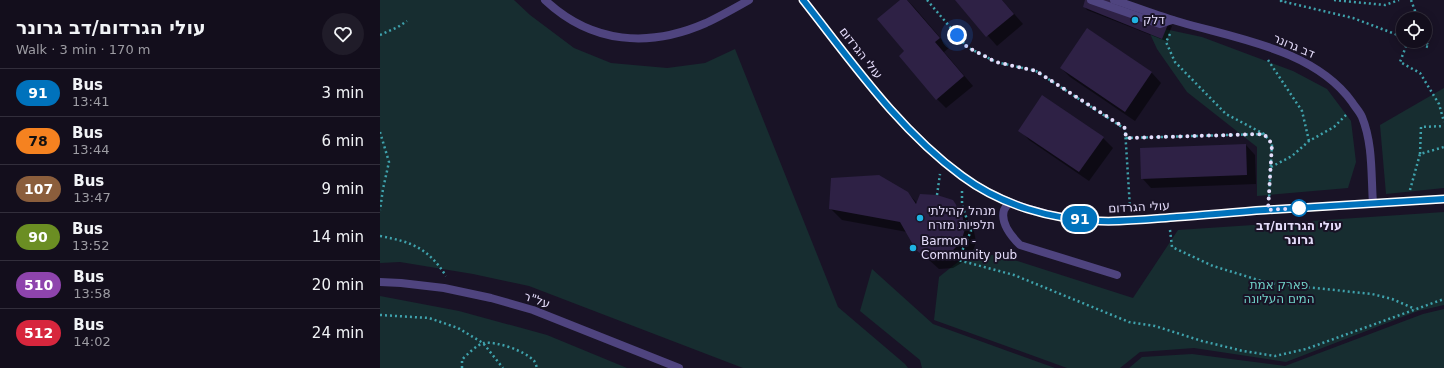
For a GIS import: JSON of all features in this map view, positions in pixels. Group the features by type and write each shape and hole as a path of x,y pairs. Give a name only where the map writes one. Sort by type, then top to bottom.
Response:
{"street":[{"path":"545,0 569,20 589,30 608,36 626,39 643,38 687,30 719,17 749,0"},
{"name":"עולי הגרדום","path":"803,0 911,132 963,177 996,197 1033,211 1064,217 1099,221 1130,221 1268,210 1444,199"},
{"path":"1091,0 1160,24 1175,21"},
{"name":"דב גרונר","path":"1114,0 1175,21 1259,44 1296,57 1320,71 1344,91 1362,115 1369,140 1373,204"},
{"path":"1009,202 1003,211 1004,224 1011,237 1020,245 1117,275"},
{"name":"על\"ר","path":"380,282 401,283 457,291 492,298 533,310 679,368"}],"path":[{"path":"927,0 967,47 996,62 1036,71 1125,128 1130,221"},
{"path":"1282,0 1281,1 1353,18 1396,35"},
{"path":"1334,0 1385,5 1399,0"},
{"path":"1411,0 1415,12"},
{"path":"380,35 398,28 407,20"},
{"path":"1175,21 1166,42 1175,62 1226,114 1264,134 1272,144 1268,210"},
{"path":"1259,44 1276,73 1302,111 1309,141"},
{"path":"1405,48 1400,62 1420,74 1439,104 1444,122"},
{"path":"1271,167 1292,156 1309,141 1334,127 1355,106"},
{"path":"1407,202 1420,154 1421,127 1444,126"},
{"path":"380,132 389,162 380,210"},
{"path":"1126,138 1264,134"},
{"path":"1420,154 1444,147"},
{"path":"937,195 943,160"},
{"path":"963,177 962,205 971,231 958,260 1014,274 1129,322 1155,326 1202,341 1275,356 1306,349 1444,299"},
{"path":"1169,218 1172,247 1213,266 1268,283 1372,294 1392,299 1416,309"},
{"path":"380,236 402,240 427,253 438,262 457,291"},
{"path":"380,315 429,318 458,328 483,343 503,368"},
{"path":"462,368 462,360 467,354 483,343 499,344 521,352 534,360 537,368"}],"green space":[{"path":"380,0 514,0 530,15 574,48 611,63 667,68 705,63 735,49 838,307 908,368 743,368 529,286 473,274 400,262 380,263"},
{"path":"1146,25 1202,37 1293,71 1327,89 1351,121 1356,162 1348,188 1257,196 1257,147 1187,92 1157,49"},
{"path":"1444,88 1444,188 1386,194 1380,125"},
{"name":"פארק אמת המים העליונה","path":"1444,212 1444,305 1418,311 1286,362 1194,348 1140,352 1120,368 1067,368 934,320 939,277 974,249 980,254 1002,256 1133,298 1178,230"},
{"path":"872,269 933,324 1055,368 922,368 920,360 860,311"},
{"path":"380,296 459,311 547,335 627,368 380,368"},
{"path":"1444,309 1444,368 1129,368 1142,357 1192,354 1285,366 1423,314"}],"building":[{"path":"900,0 907,0 940,38 935,42 964,76 936,100 899,56 904,51 877,19"},
{"path":"955,0 1002,0 1014,14 986,37"},
{"path":"1085,0 1110,0 1169,22 1162,39 1083,7"},
{"path":"1087,28 1152,72 1125,112 1060,68"},
{"path":"1042,95 1104,137 1079,172 1018,131"},
{"path":"1246,144 1247,175 1141,179 1140,148"},
{"name":"מנהל קהילתי תלפיות מזרח","path":"879,175 908,192 916,204 920,194 937,195 953,200 962,214 965,229 961,242 952,251 941,256 926,258 916,250 900,222 829,209 831,178"}],"bus line":[{"name":"91","path":"803,0 911,132 963,177 996,197 1033,211 1064,217 1099,221 1130,221 1268,210 1444,199"}],"place":[{"name":"דלק","path":"1135,20"},
{"name":"עולי הגרדום/דב גרונר","path":"1299,208"},
{"name":"מנהל קהילתי תלפיות מזרח","path":"920,218"},
{"name":"Barmon - Community pub","path":"913,248"}],"route":[{"path":"957,35 967,47 996,62 1036,71 1125,128 1126,138 1264,134 1272,144 1268,210 1299,208"}]}
